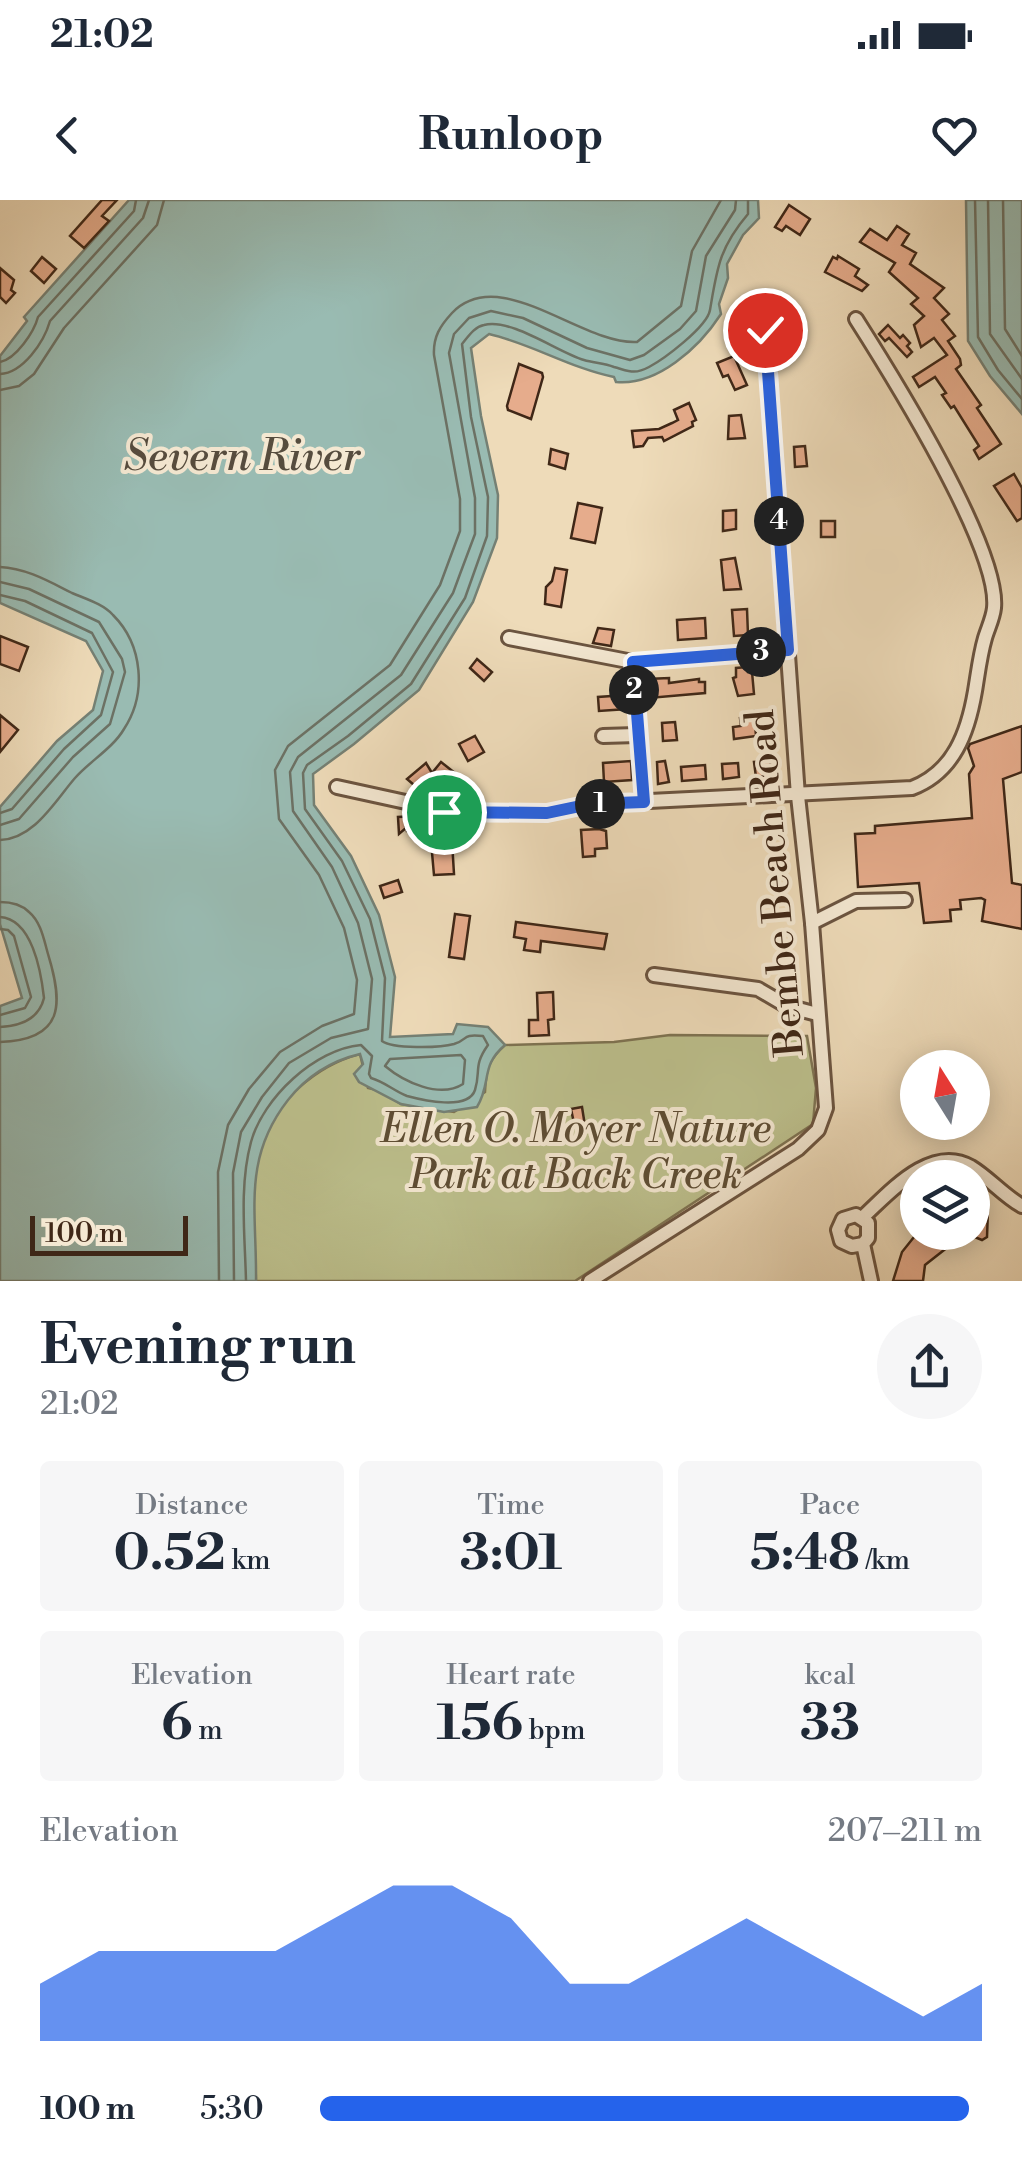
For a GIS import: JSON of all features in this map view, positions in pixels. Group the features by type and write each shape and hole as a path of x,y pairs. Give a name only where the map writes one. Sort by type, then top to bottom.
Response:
{"street":[{"path":"337,787 444,812 547,813 590,804 912,788 930,781 946,767 964,735 994,608 991,579 970,524 904,394 856,319"},
{"name":"Bembe Beach Road","path":"590,1281 798,1149 818,1130 826,1108 798,796 765,330"},
{"path":"509,638 633,662 788,650"},
{"path":"633,662 644,802"},
{"path":"603,736 637,735"},
{"path":"812,923 856,902 905,900"},
{"path":"654,975 758,989 787,1006 817,1014"},
{"path":"863,1244 846,1244 838,1230 843,1219 849,1215 863,1217 926,1166 941,1160 960,1161 972,1167 1022,1206"},
{"path":"863,1217 870,1230 863,1244 871,1281"}],"green space":[{"name":"Ellen O. Moyer Nature Park at Back Creek","path":"670,1035 807,1036 816,1088 813,1124 575,1281 256,1281 254,1197 260,1147 286,1101 328,1067 360,1054 368,1088 401,1104 454,1112 485,1092 489,1066 505,1045 614,1042"}],"water":[{"name":"Severn River","path":"129,200 758,200 759,218 743,235 727,264 728,278 719,304 721,314 689,352 647,378 616,382 614,377 489,334 471,348 498,495 497,538 473,602 419,690 313,774 314,805 351,856 379,915 395,977 390,1037 453,1034 457,1024 488,1027 505,1045 492,1060 477,1107 444,1112 401,1104 359,1082 354,1074 363,1064 360,1054 349,1057 320,1071 295,1091 273,1122 264,1143 255,1186 256,1281 0,1281 0,1006 22,998 0,924 0,807 57,741 93,710 103,671 86,641 0,603 0,356 27,321 24,317"},
{"path":"966,200 1022,200 1022,414 990,376 968,341"}],"building":[{"path":"102,200 117,200 102,216 109,221 84,248 70,236"},
{"path":"789,205 810,219 800,235 786,226 782,231 775,227"},
{"path":"897,226 909,234 902,245 916,253 910,264 944,288 934,298 949,314 942,320 955,336 948,341 960,359 961,365 956,369 1001,444 979,459 974,450 979,446 954,406 951,408 942,395 946,393 935,377 919,387 913,377 947,355 934,338 921,347 914,325 924,316 911,304 918,298 889,272 895,263 860,242 870,229 887,240"},
{"path":"838,256 859,269 855,276 868,285 862,291 825,272 833,257"},
{"path":"42,257 56,269 44,283 31,271"},
{"path":"0,268 14,280 11,290 15,293 6,303 0,297"},
{"path":"888,325 910,343 907,346 912,352 907,357 889,338 885,341 879,334"},
{"path":"734,356 747,385 735,390 717,363"},
{"path":"519,364 542,373 543,377 531,419 508,410 507,406"},
{"path":"689,403 696,420 693,426 664,441 662,437 648,438 643,446 634,447 632,431 659,429 672,423 678,420 674,410"},
{"path":"741,415 745,438 728,439 729,416"},
{"path":"805,446 807,466 795,467 794,447"},
{"path":"551,449 568,454 565,469 549,464"},
{"path":"1014,474 1022,488 1022,518 1017,521 994,486"},
{"path":"578,503 602,508 595,543 571,538"},
{"path":"736,510 736,529 723,531 723,511"},
{"path":"821,521 835,521 835,537 821,537"},
{"path":"735,558 741,589 724,590 721,560"},
{"path":"555,568 567,570 561,607 545,604 546,587"},
{"path":"747,609 748,635 734,636 732,610"},
{"path":"705,618 706,638 678,640 677,620"},
{"path":"598,628 614,630 611,646 593,643"},
{"path":"0,636 28,647 19,671 0,664"},
{"path":"477,659 492,672 484,681 470,668"},
{"path":"747,667 752,672 754,694 738,696 733,678 736,668"},
{"path":"669,678 669,683 699,679 705,682 705,693 649,698 647,679"},
{"path":"626,695 627,709 599,711 598,697"},
{"path":"754,711 756,736 734,739 733,727 741,726 744,712"},
{"path":"0,715 18,730 0,752"},
{"path":"675,722 677,740 663,741 662,723"},
{"path":"1022,726 1022,772 1003,779 1012,883 1022,885 1022,929 982,921 985,900 981,898 960,900 961,909 950,910 951,921 924,923 919,883 858,887 855,834 875,833 875,826 972,818 969,774 974,766 970,744"},
{"path":"475,736 484,752 468,761 459,744"},
{"path":"631,761 632,780 604,782 603,763"},
{"path":"665,761 669,782 658,784 657,762"},
{"path":"770,761 771,775 756,777 754,762"},
{"path":"441,762 465,781 453,796 447,792 438,799 428,797 407,779 426,763 432,773"},
{"path":"738,763 739,777 723,779 722,764"},
{"path":"705,765 706,779 682,781 681,767"},
{"path":"419,816 408,825 440,820 444,827 451,825 454,874 434,875 430,830 407,831 407,827 399,834 398,817"},
{"path":"581,830 606,831 607,848 595,849 595,856 583,857"},
{"path":"398,880 402,892 384,898 380,886"},
{"path":"455,914 470,916 464,959 449,957"},
{"path":"516,922 607,934 604,949 541,941 540,952 524,950 526,939 514,937"},
{"path":"553,992 554,1019 548,1020 549,1035 529,1036 529,1020 538,1020 537,993"},
{"path":"582,1107 585,1126 575,1128 571,1109"},
{"path":"944,1250 925,1265 923,1281 893,1281 902,1252"}],"route":[{"path":"444,812 547,813 590,804 644,802 633,662 788,650 765,330"}]}
